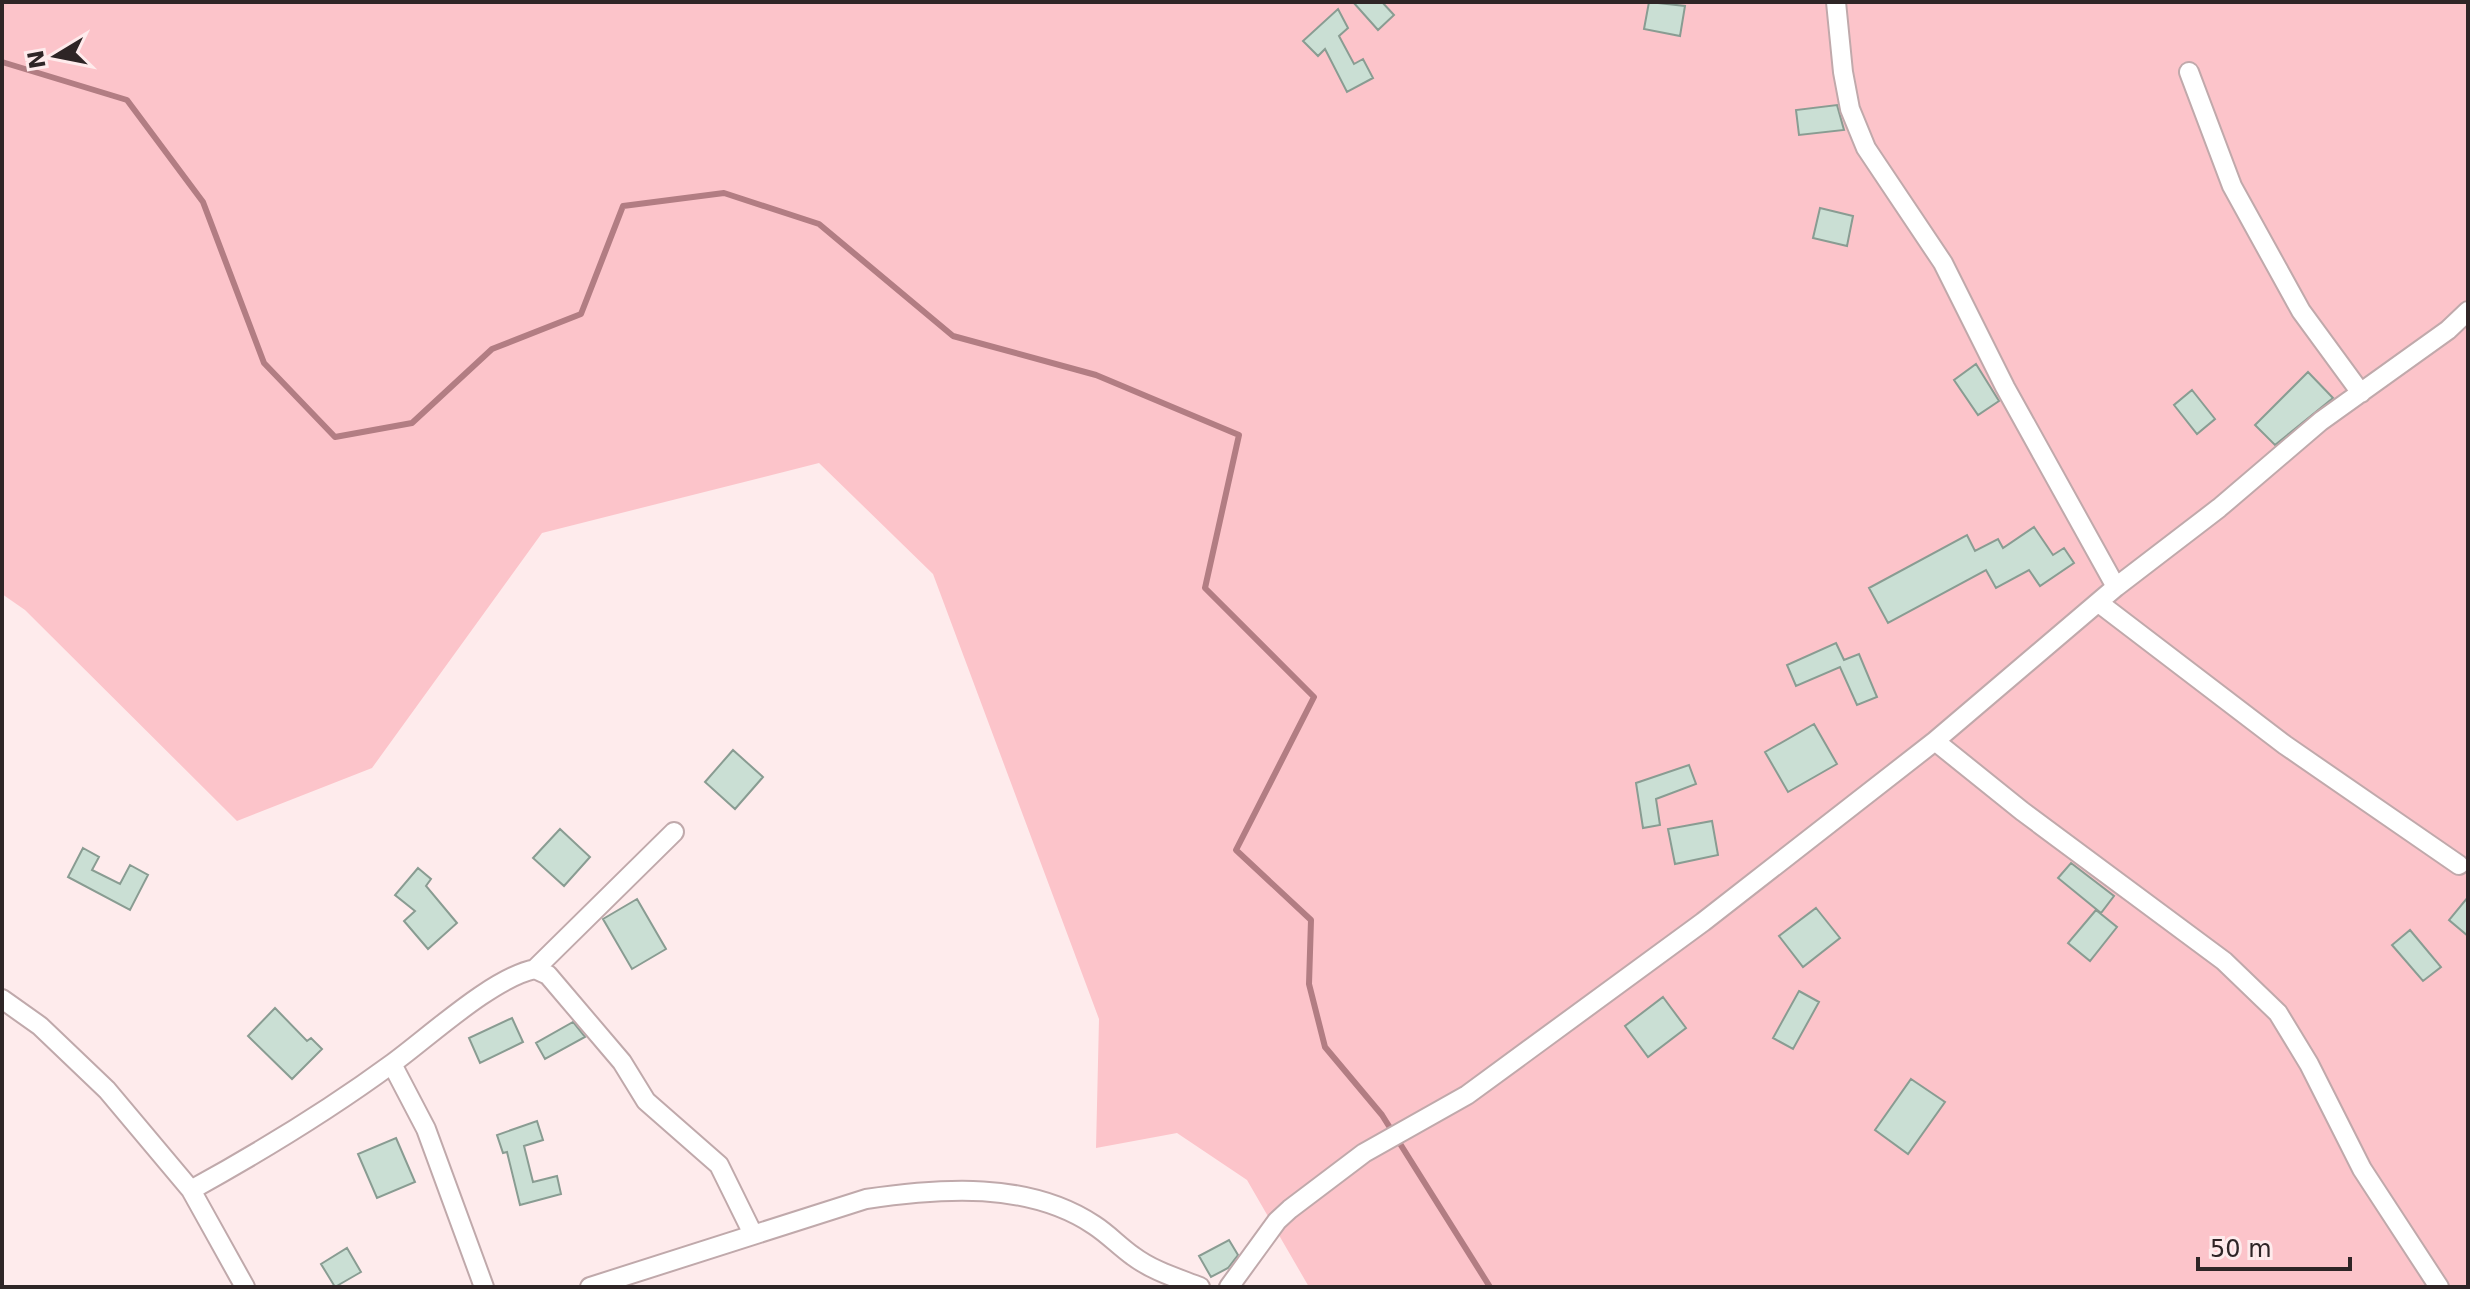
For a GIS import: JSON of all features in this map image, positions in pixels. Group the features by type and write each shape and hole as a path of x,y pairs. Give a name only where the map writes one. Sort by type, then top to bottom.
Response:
{"street":[{"path":"1836,2 1850,109 1866,148 1943,263 2005,387 2116,587"},
{"path":"2189,72 2232,186 2301,311 2361,393"},
{"path":"1229,1287 1277,1221 1290,1209 1364,1153 1467,1095 1569,1022 1935,741 2116,587 2219,508 2321,421 2448,330 2468,311"},
{"path":"2448,330 2468,329"},
{"path":"2099,603 2225,701 2459,865"},
{"path":"1935,741 2022,811 2224,961 2278,1013 2309,1064 2362,1169 2439,1287"},
{"path":"191,1190 252,1157 392,1064 518,972 535,969 674,832"},
{"path":"535,969 548,975 622,1062 646,1101 719,1165 753,1234"},
{"path":"2,999 40,1026 107,1090 191,1190 245,1287"},
{"path":"392,1064 426,1129 484,1287"},
{"path":"590,1287 866,1199 906,1193 1006,1192 1045,1202 1093,1224 1154,1269 1200,1287"}],"shaded area":[{"path":"2,2 2468,2 2468,1287 1309,1287 1247,1180 1177,1133 1096,1148 1099,1019 933,574 819,463 542,533 372,768 237,821 25,610 2,594"}],"building":[{"path":"1353,2 1382,2 1394,15 1378,30"},
{"path":"1649,2 1685,6 1680,36 1644,29"},
{"path":"1338,9 1348,28 1339,36 1354,64 1363,59 1373,78 1347,92 1325,49 1318,56 1303,41"},
{"path":"1837,105 1844,130 1799,135 1796,110"},
{"path":"1820,208 1853,216 1847,246 1813,238"},
{"path":"1976,364 1999,401 1978,415 1954,380"},
{"path":"2308,372 2333,398 2275,445 2255,425"},
{"path":"2192,390 2215,419 2197,434 2174,405"},
{"path":"2034,527 2053,555 2064,548 2074,563 2040,586 2029,570 1996,588 1986,570 1888,623 1869,588 1967,535 1975,551 1998,539 2003,548"},
{"path":"1836,643 1844,660 1859,654 1877,697 1857,705 1840,667 1796,686 1787,665"},
{"path":"1814,724 1837,764 1788,792 1765,752"},
{"path":"733,750 763,777 735,809 705,782"},
{"path":"1689,765 1696,784 1656,799 1660,825 1643,828 1636,783"},
{"path":"1712,821 1718,855 1675,864 1668,829"},
{"path":"560,829 590,857 564,886 533,858"},
{"path":"83,848 99,857 92,870 120,884 130,865 148,875 130,910 68,877"},
{"path":"2071,863 2114,896 2101,913 2058,878"},
{"path":"418,868 431,879 426,886 457,923 428,949 404,921 415,911 395,895"},
{"path":"2468,897 2468,936 2449,920"},
{"path":"637,899 666,949 632,969 603,919"},
{"path":"1816,908 1840,938 1803,967 1779,936"},
{"path":"2096,910 2117,927 2090,961 2068,943"},
{"path":"2410,930 2441,967 2423,981 2392,945"},
{"path":"1799,991 1819,1002 1793,1049 1773,1038"},
{"path":"1663,997 1686,1028 1648,1057 1625,1026"},
{"path":"275,1008 307,1041 311,1038 322,1049 292,1079 248,1036"},
{"path":"512,1018 523,1042 480,1063 469,1038"},
{"path":"573,1022 585,1037 545,1059 536,1043"},
{"path":"1911,1079 1945,1102 1908,1154 1875,1130"},
{"path":"537,1121 543,1140 524,1146 533,1182 557,1176 561,1194 520,1205 507,1152 503,1153 497,1135"},
{"path":"396,1138 415,1182 377,1198 358,1154"},
{"path":"1229,1240 1238,1255 1228,1268 1211,1277 1199,1256"},
{"path":"347,1248 361,1272 335,1287 321,1264"}],"waterway":[{"path":"2,62 127,100 203,202 264,363 335,437 412,423 492,349 581,314 623,206 724,193 819,224 953,336 1096,375 1239,435 1205,588 1314,697 1236,850 1311,920 1309,984 1325,1047 1382,1115 1490,1287"}]}
